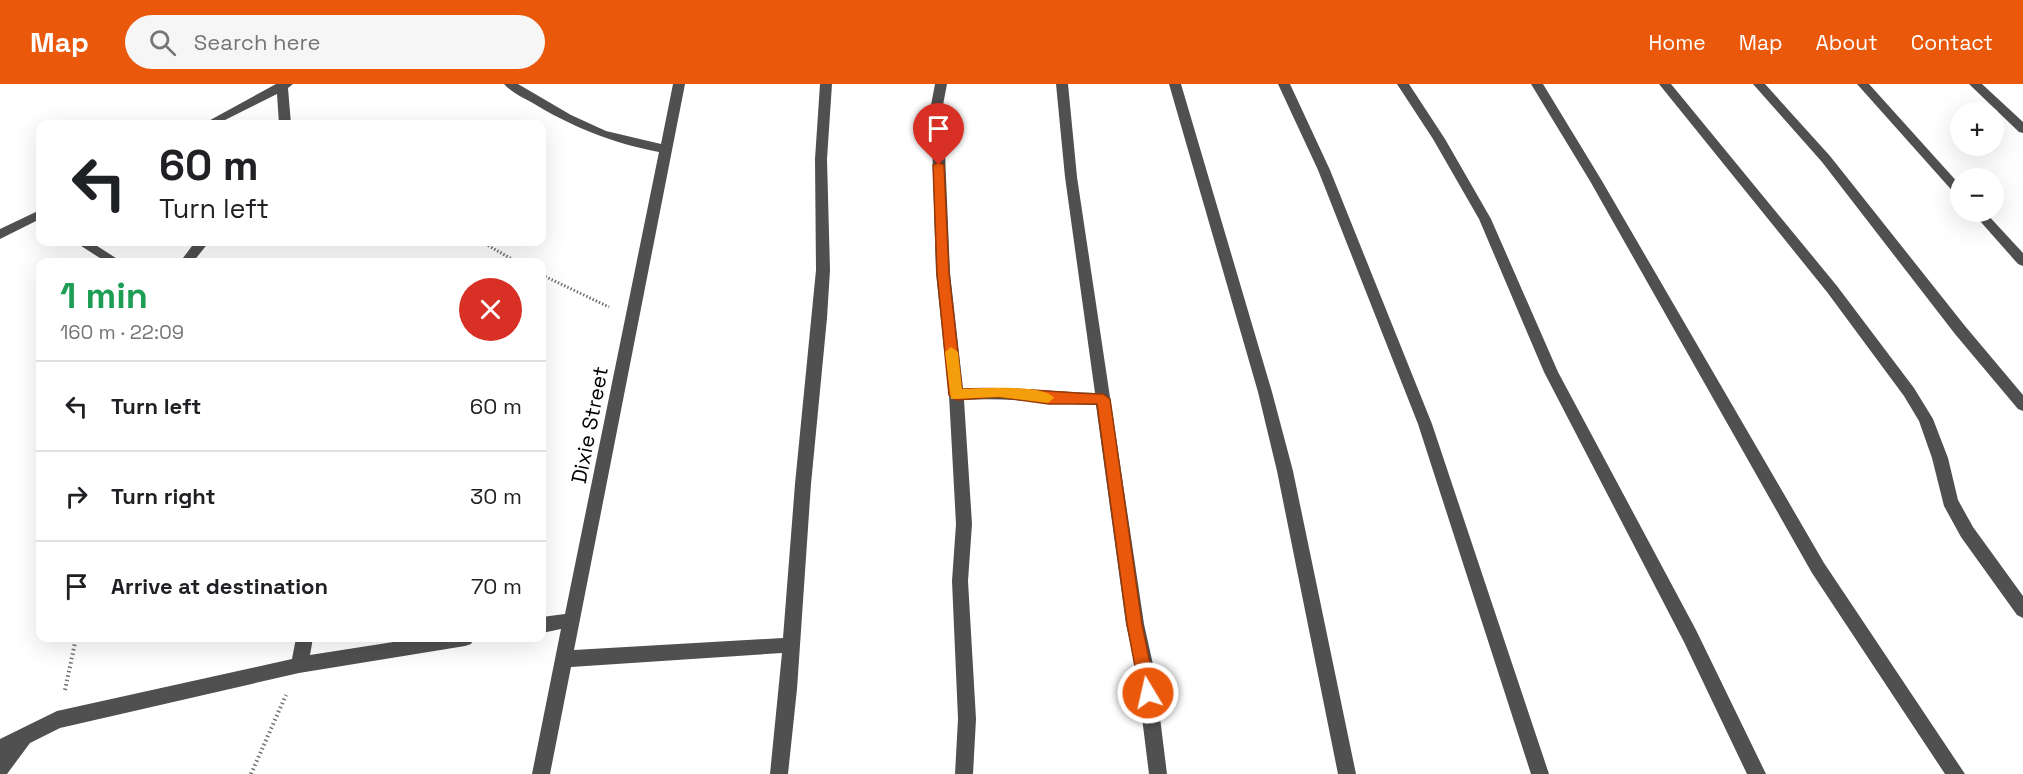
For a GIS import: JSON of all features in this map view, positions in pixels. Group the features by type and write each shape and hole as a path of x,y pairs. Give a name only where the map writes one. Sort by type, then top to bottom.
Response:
{"street":[{"path":"510,84 574,124 629,144 666,149"},
{"name":"Dixie Street","path":"541,774 679,84"},
{"path":"779,774 823,279 822,159 826,84"},
{"path":"941,84 937,105 943,273 956,395 964,525 960,581 967,719 964,774"},
{"path":"1062,84 1071,177 1135,624 1145,669 1158,774"},
{"path":"1175,84 1265,392 1285,471 1347,774"},
{"path":"1284,84 1324,170 1425,424 1540,774"},
{"path":"1403,84 1439,139 1485,219 1551,372 1690,636 1757,774"},
{"path":"1537,84 1596,181 1818,568 1956,774"},
{"path":"1665,84 1832,289 1909,392 1926,419 1940,458 1950,501 1967,532 2023,610"},
{"path":"1759,84 1826,159 1960,330 2023,405"},
{"path":"1863,84 1950,181"},
{"path":"1975,84 2023,129"},
{"path":"217,120 284,85 285,120"},
{"path":"0,235 36,217"},
{"path":"1987,222 2023,261"},
{"path":"89,246 108,258"},
{"path":"189,258 199,246"},
{"path":"956,395 999,392 1049,398 1103,399"},
{"path":"546,624 572,620"},
{"path":"299,665 304,642"},
{"path":"0,749 57,720 299,665 440,642"},
{"path":"564,659 791,645"},
{"path":"0,768 27,734"}],"path":[{"path":"489,246 510,258"},
{"path":"546,277 631,318"},
{"path":"57,720 75,642"},
{"path":"251,774 299,665"}],"slow traffic":[{"path":"951,352 956,395 999,392 1048,398"}],"route":[{"path":"939,165 943,273 956,395 999,392 1049,398 1103,399 1135,624 1148,693"}]}
